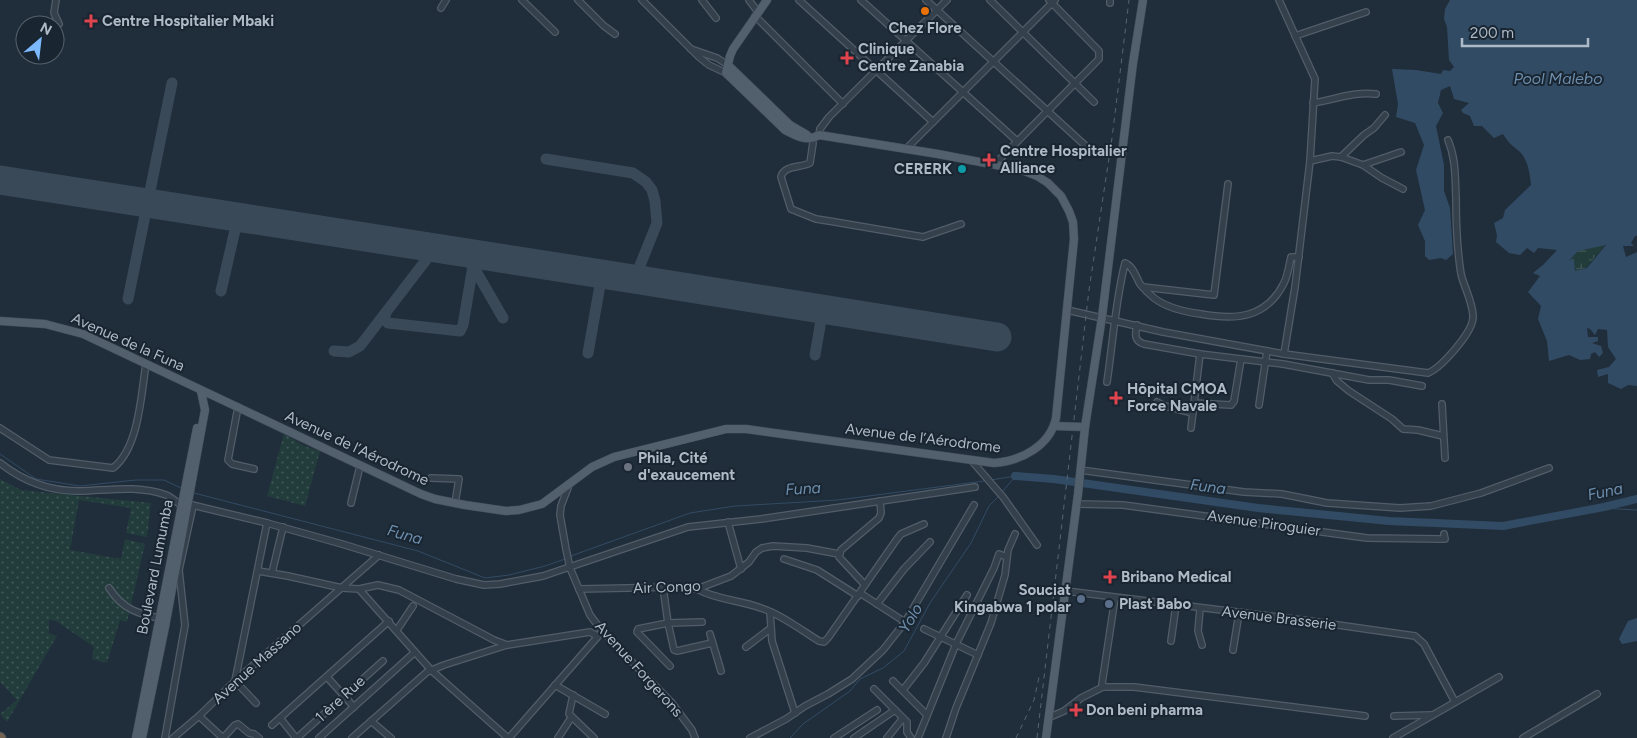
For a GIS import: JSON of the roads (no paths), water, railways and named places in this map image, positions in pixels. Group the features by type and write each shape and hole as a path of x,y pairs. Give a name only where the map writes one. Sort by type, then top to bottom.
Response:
{"main road":[{"path":"767,0 733,49 727,69 790,126 814,137 906,149 1022,170 1037,176 1055,190 1069,211 1073,222 1074,247 1054,426 1085,427"},
{"path":"1046,738 1077,504 1085,427 1102,317 1132,71 1143,0"},
{"name":"Avenue de la Funa","path":"0,321 45,324 73,330 216,398"},
{"name":"Boulevard Lumumba","path":"136,738 187,503 203,408 198,389"},
{"path":"203,408 216,398"},
{"name":"Avenue de l’Aérodrome","path":"216,398 420,494 455,503 506,510 519,510 542,504 592,467 614,457 682,439 737,428 971,460 1005,462 1020,458 1038,447 1054,426"},
{"name":"Boulevard Lumumba","path":"142,738 162,619"}],"street":[{"path":"55,15 56,0"},
{"path":"441,8 446,0"},
{"path":"522,0 555,32"},
{"path":"578,0 604,26 615,34"},
{"path":"642,0 689,48 709,65 727,69"},
{"path":"702,0 716,18"},
{"path":"749,0 756,14 843,104"},
{"path":"799,0 933,122"},
{"path":"861,0 1017,141"},
{"path":"926,0 1088,148"},
{"path":"947,0 824,123 814,137 810,163 785,169 781,177 791,209 820,220 923,237 961,224"},
{"path":"990,0 1094,102"},
{"path":"1280,0 1315,80 1310,161 1284,354"},
{"path":"906,149 1052,1 1099,51 1099,59 995,164"},
{"path":"1295,36 1366,12"},
{"path":"689,48 718,58 727,69"},
{"path":"1313,103 1364,92 1376,94"},
{"path":"1342,157 1380,122 1385,115"},
{"path":"1067,310 1267,351 1428,374 1462,340 1474,318 1461,275 1456,208 1456,166 1448,140"},
{"path":"1363,164 1400,152"},
{"path":"1310,161 1332,156 1342,157 1363,164 1403,189"},
{"path":"1143,288 1214,295 1228,184"},
{"path":"1107,382 1112,353 1114,320 1124,263 1130,266 1143,288 1154,298 1176,309 1223,318 1241,317 1262,307 1275,296 1284,282 1292,257 1298,257"},
{"path":"1137,325 1135,338 1140,343 1369,380 1389,380 1422,386"},
{"path":"1259,405 1267,351"},
{"path":"1192,428 1200,354"},
{"path":"1194,403 1231,405 1234,401 1241,359"},
{"path":"0,428 49,460 113,468 126,453 132,440 146,364"},
{"path":"1332,373 1337,381 1349,391 1392,419 1403,429 1418,430 1443,436"},
{"path":"1157,402 1193,413"},
{"path":"1442,404 1445,458"},
{"path":"238,407 228,460 232,464 254,469"},
{"path":"971,460 1000,494 1037,545"},
{"path":"0,463 36,485 55,490 146,490 187,503 267,523 379,555 456,579 484,585 534,578 688,527 975,487"},
{"path":"351,503 360,466"},
{"path":"1079,474 1156,479 1244,492 1282,494 1334,503 1400,508 1431,506 1472,495 1549,468"},
{"path":"431,478 459,479 455,503"},
{"name":"Avenue Forgerons","path":"569,485 561,506 560,515 569,566 590,615 602,631 671,702 692,730 695,738"},
{"path":"865,585 839,557 839,554 841,550 879,518 880,501"},
{"path":"164,738 185,625 179,570 187,503"},
{"name":"Avenue Piroguier","path":"1077,504 1123,505 1367,538 1440,540 1445,539 1444,534"},
{"path":"750,738 852,679 883,650 905,622 974,506"},
{"path":"728,522 741,569"},
{"path":"256,703 235,681 267,523"},
{"path":"697,588 705,593 761,608 824,642 902,534 924,524"},
{"path":"272,574 283,528"},
{"path":"946,738 998,599 1005,575 1010,544 1015,534"},
{"path":"877,604 904,569 930,542"},
{"name":"Air Congo","path":"579,589 697,588 731,576 749,562 756,552 762,548 773,546 808,548 839,554"},
{"path":"918,738 956,644 994,568 999,554 1007,557"},
{"name":"Avenue Massano","path":"173,738 379,555"},
{"path":"784,559 817,570 905,622"},
{"path":"258,571 342,588 359,589 378,586 399,590 494,640 507,644"},
{"path":"109,588 113,595 131,610 162,619"},
{"path":"664,588 673,649 676,651 712,643"},
{"path":"359,589 431,670 508,738 602,631"},
{"name":"Avenue Brasserie","path":"1066,591 1415,636 1424,644 1455,702"},
{"path":"903,690 924,663 967,595"},
{"path":"1103,687 1115,598"},
{"path":"1171,641 1176,605"},
{"path":"397,630 413,606"},
{"path":"1200,608 1198,631 1202,645"},
{"path":"770,612 772,640 795,713"},
{"path":"1233,650 1239,613"},
{"path":"272,725 389,621"},
{"path":"670,666 637,632 640,628 668,623 702,622"},
{"path":"746,647 771,628"},
{"path":"924,628 978,655"},
{"path":"352,738 424,674 431,670 507,644 586,632 594,633 597,636"},
{"path":"710,634 721,671"},
{"path":"319,738 415,652"},
{"name":"1 ère Rue","path":"296,738 384,661"},
{"path":"327,677 354,707"},
{"path":"1393,738 1499,677"},
{"path":"893,681 927,715"},
{"path":"555,684 605,714"},
{"path":"1050,717 1064,711 1081,698 1103,687 1134,687 1365,716"},
{"path":"874,689 907,722 907,732 911,738"},
{"path":"1523,738 1597,694"},
{"path":"573,695 569,714 571,718 594,738"},
{"path":"834,738 877,710"},
{"path":"854,738 895,710"},
{"path":"1394,716 1433,715"},
{"path":"199,716 223,738 235,724 238,724 259,738"},
{"path":"280,718 296,738"},
{"path":"558,738 571,718"},
{"path":"887,738 903,718"},
{"path":"371,721 391,738"}],"water":[{"name":"Pool Malebo","path":"1450,0 1637,0 1637,236 1635,236 1631,243 1634,246 1623,246 1626,257 1637,252 1637,386 1628,385 1621,389 1608,383 1608,374 1598,377 1597,370 1609,367 1616,359 1608,347 1607,330 1598,329 1595,335 1587,328 1588,337 1598,337 1598,341 1592,343 1601,346 1603,353 1599,357 1595,352 1591,354 1590,359 1580,360 1569,355 1549,361 1547,341 1538,319 1541,306 1528,292 1540,276 1533,273 1557,250 1538,248 1534,253 1527,248 1520,255 1509,253 1496,242 1497,235 1494,223 1503,218 1505,210 1531,185 1526,162 1522,154 1503,134 1494,138 1482,126 1474,126 1470,116 1461,110 1469,103 1454,99 1450,86 1441,90 1438,103 1443,113 1436,126 1444,165 1444,191 1450,208 1453,254 1446,260 1441,258 1429,260 1425,256 1425,241 1418,225 1425,210 1416,170 1424,145 1415,123 1396,117 1398,104 1392,69 1441,74 1443,70 1450,71 1454,67 1449,60 1447,27 1444,19 1445,9","holes":["1606,245 1587,268 1575,271 1574,259 1569,261 1578,251"]},
{"path":"1637,618 1637,641 1622,644 1619,639 1628,621"}],"waterway":[{"name":"Funa","path":"0,454 36,479 80,486 136,480 164,480 181,488"},
{"name":"Funa","path":"991,480 1015,476"},
{"name":"Funa","path":"1015,476 1054,479 1258,508 1389,521 1503,526 1637,499"},
{"name":"Yolo","path":"1001,493 1015,477"},
{"name":"Funa","path":"571,556 690,513 735,506 838,500 984,481"},
{"name":"Funa","path":"194,493 418,551 485,578 509,575 565,559"},
{"name":"Yolo","path":"790,738 803,724 850,691 860,679 883,668 904,651 930,603 971,543 989,506 999,496"},
{"path":"1601,508 1637,510"}],"railway":[{"path":"1037,738 1089,290 1112,138 1129,0"},
{"path":"1016,738 1034,700 1039,677"}],"place":[{"name":"Chez Flore","path":"925,11"},
{"name":"Centre Hospitalier Mbaki","path":"91,21"},
{"name":"Clinique Centre Zanabia","path":"847,58"},
{"name":"Centre Hospitalier Alliance","path":"989,160"},
{"name":"CERERK","path":"962,169"},
{"name":"Hôpital CMOA Force Navale","path":"1116,398"},
{"name":"Phila, Cité d'exaucement","path":"628,467"},
{"name":"Bribano Medical","path":"1110,577"},
{"name":"Souciat Kingabwa 1 polar","path":"1081,599"},
{"name":"Plast Babo","path":"1109,604"},
{"name":"Don beni pharma","path":"1076,710"}]}
